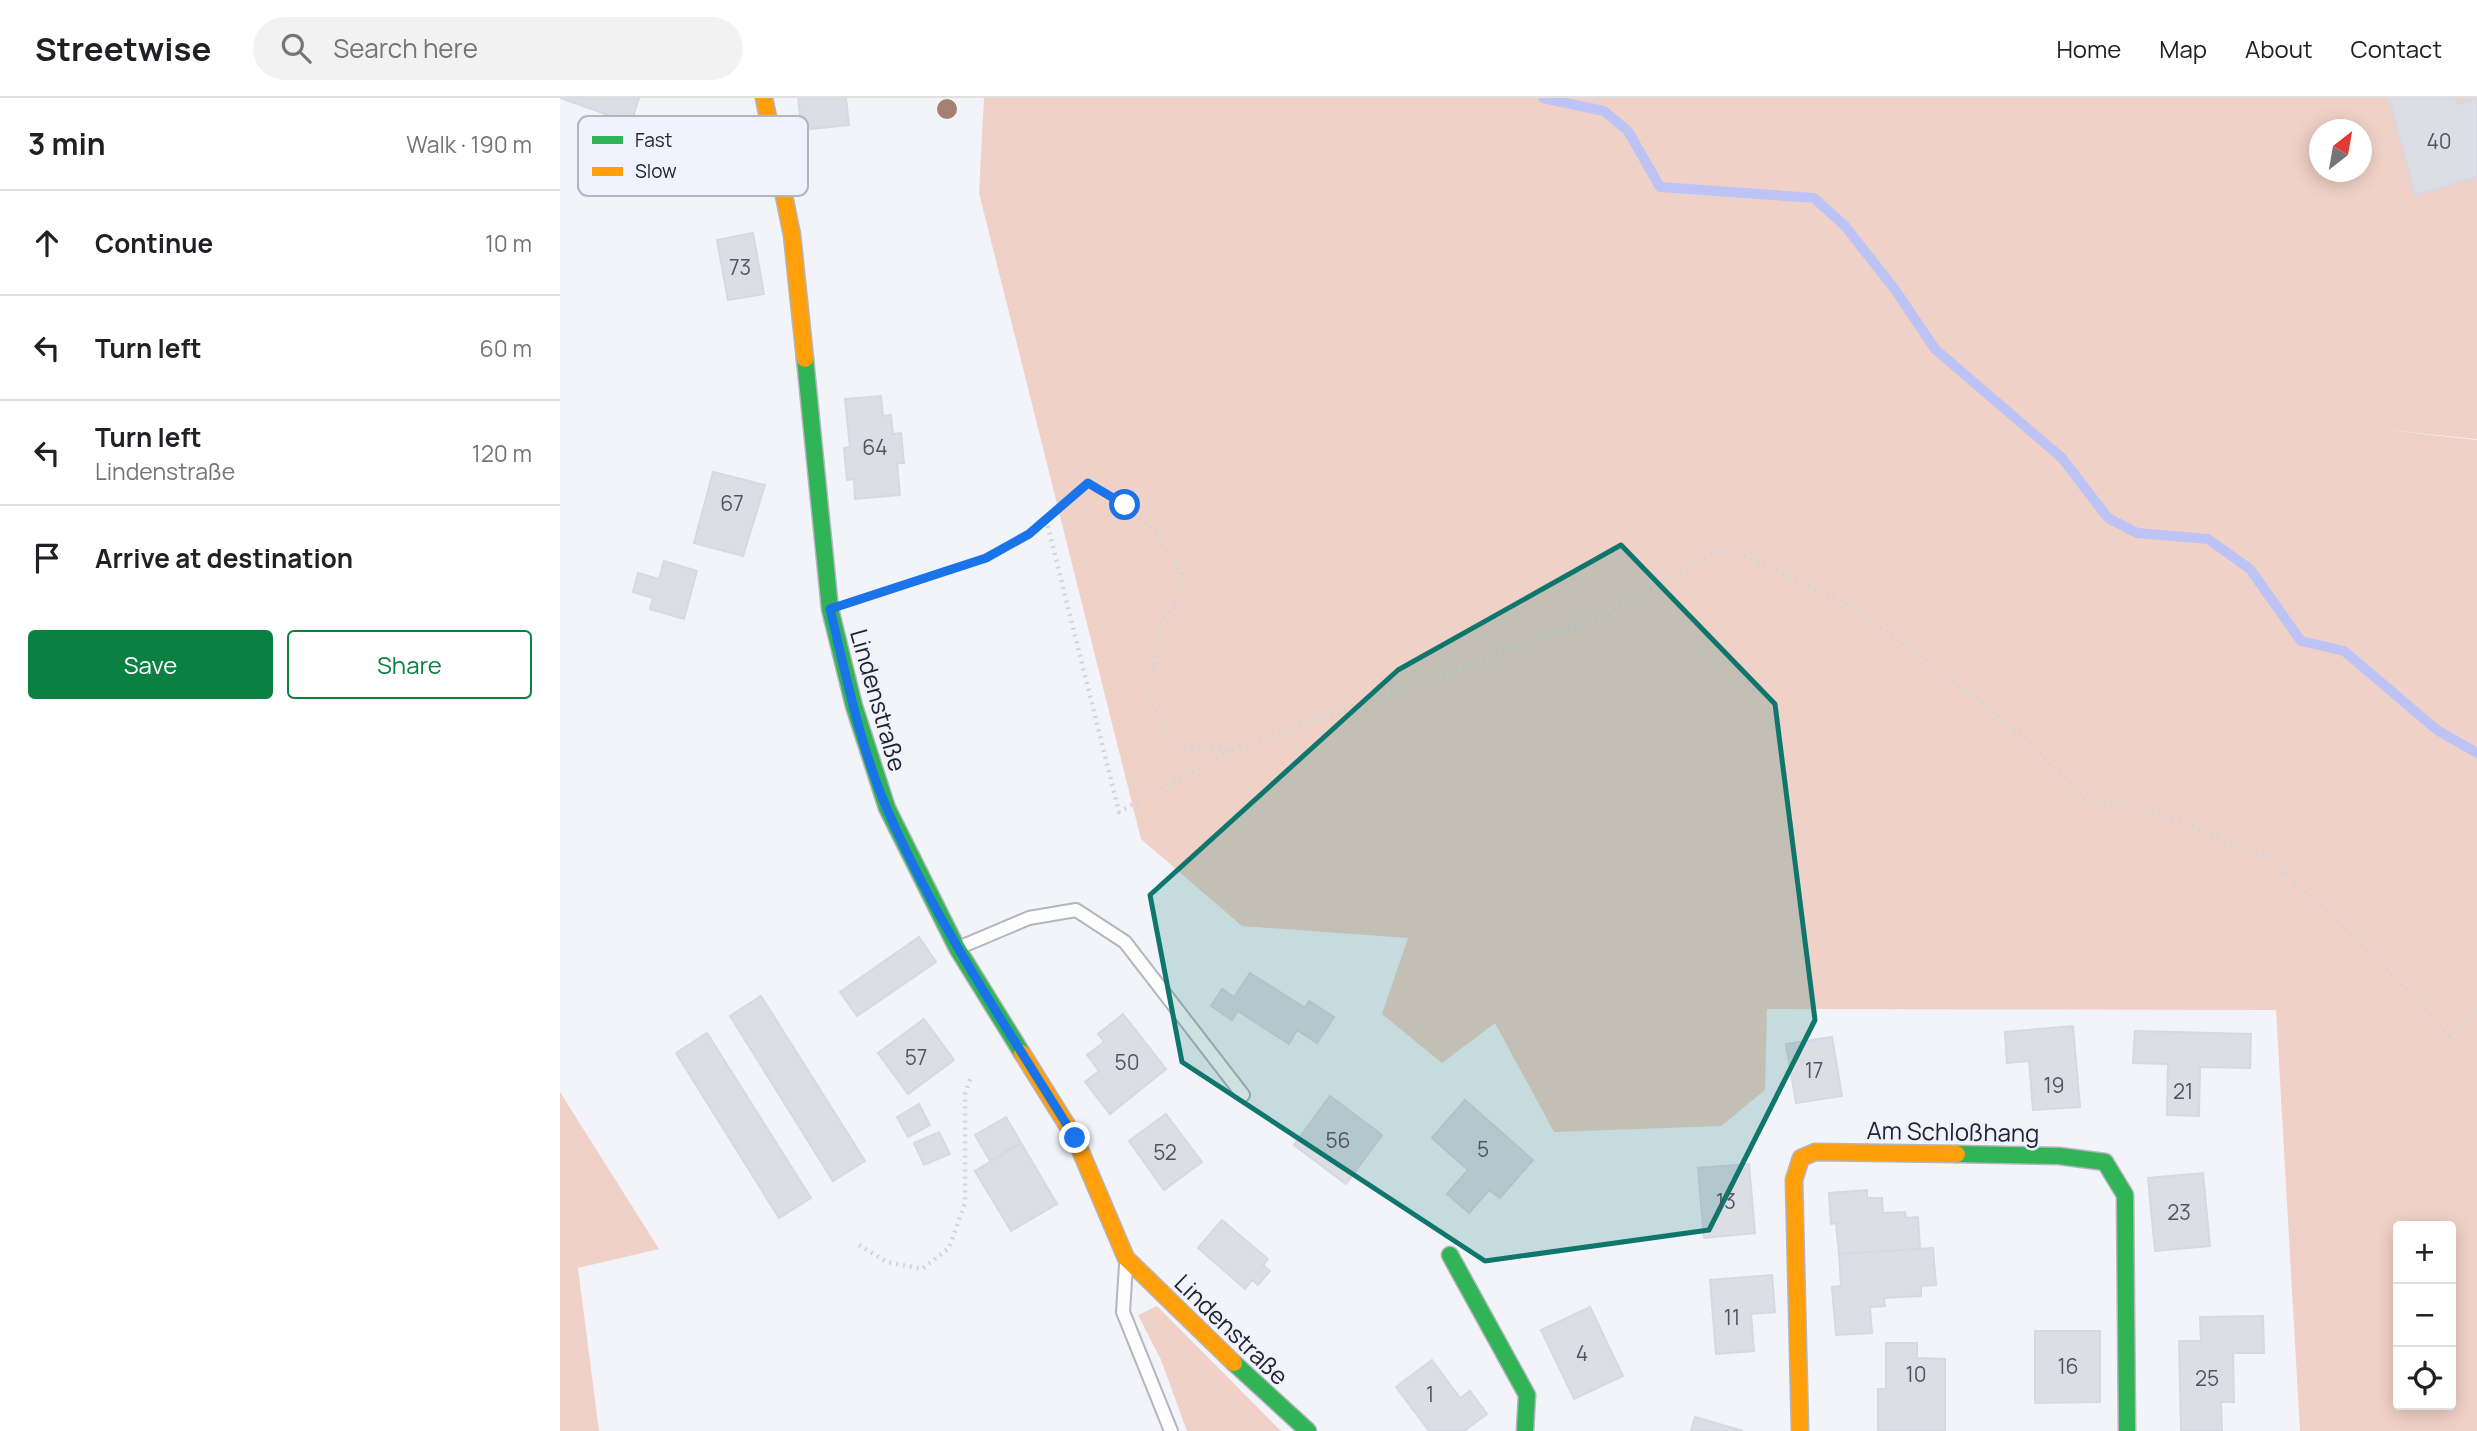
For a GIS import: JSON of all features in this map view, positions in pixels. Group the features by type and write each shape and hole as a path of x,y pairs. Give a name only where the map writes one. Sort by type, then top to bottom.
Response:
{"street":[{"name":"Lindenstraße","path":"764,98 768,116"},
{"name":"Lindenstraße","path":"784,196 792,235 830,609 854,706 887,808 957,948 1075,1138 1126,1258 1291,1418 1308,1431"},
{"name":"Am Schloßhang","path":"1800,1431 1794,1180 1801,1158 1815,1152 2059,1156 2105,1162 2124,1195 2127,1431"},
{"path":"1450,1255 1527,1395 1525,1431"}],"lane":[{"path":"957,948 1029,918 1076,910 1125,942 1243,1095"},
{"name":"Lindenstraße","path":"1126,1258 1123,1312 1171,1431"}],"path":[{"path":"830,609 986,558 1029,534 1088,483 1125,505 1156,531 1182,573 1175,608 1160,621 1150,700 1168,740 1183,747 1233,750"},
{"path":"1046,519 1119,812 1233,750 1602,616 1716,551 1746,556 1855,609 1934,665 2023,737 2085,799 2164,815 2270,859 2385,966 2450,1036 2477,1006"},
{"path":"859,1245 887,1262 922,1269 949,1248 965,1203 965,1094 971,1077"}],"highlighted area":[{"path":"1621,545 1775,704 1815,1020 1709,1230 1485,1261 1182,1062 1150,895 1398,670"}],"shaded area":[{"path":"984,98 2477,98 2477,439 2377,429 2477,440 2477,1431 2300,1431 2276,1010 1767,1009 1765,1090 1721,1126 1554,1132 1495,1023 1442,1063 1382,1014 1408,938 1242,926 1141,839 979,193"},
{"path":"560,1092 659,1249 578,1268 599,1431 560,1431"},
{"path":"1157,1306 1281,1431 1187,1431 1161,1360 1138,1315"}],"building":[{"path":"560,98 639,98 633,116 611,116"},
{"path":"798,98 846,98 849,125 808,129 808,116 800,116"},
{"path":"2389,98 2455,98 2457,104 2477,99 2477,177 2415,195"},
{"path":"753,233 764,294 728,300 717,240"},
{"path":"881,396 883,416 891,415 893,434 901,433 904,463 897,463 900,495 855,499 854,479 847,480 844,448 850,447 845,399"},
{"path":"713,472 765,485 743,556 694,543"},
{"path":"664,561 697,571 684,619 650,609 653,598 633,592 638,573 659,579"},
{"path":"919,937 936,962 857,1016 840,992"},
{"path":"1250,973 1305,1008 1309,1001 1334,1017 1317,1043 1297,1030 1289,1044 1238,1011 1232,1020 1211,1006 1222,989 1234,997"},
{"path":"761,996 865,1161 833,1181 730,1016"},
{"path":"1123,1014 1166,1069 1110,1114 1085,1082 1099,1071 1087,1055 1104,1042 1098,1034"},
{"path":"924,1019 954,1060 908,1094 878,1053"},
{"path":"2073,1026 2080,1107 2033,1110 2029,1061 2007,1063 2005,1032"},
{"path":"2135,1031 2251,1034 2250,1068 2200,1067 2199,1116 2167,1115 2168,1064 2133,1063"},
{"path":"707,1033 811,1198 779,1218 676,1053"},
{"path":"1832,1037 1842,1096 1796,1103 1786,1044"},
{"path":"1330,1096 1382,1135 1346,1184 1294,1145"},
{"path":"1465,1100 1533,1160 1500,1198 1489,1190 1469,1213 1447,1194 1468,1170 1432,1138"},
{"path":"919,1104 930,1125 908,1137 897,1117"},
{"path":"1166,1114 1202,1162 1164,1190 1129,1141"},
{"path":"1006,1117 1021,1143 990,1161 975,1135"},
{"path":"939,1132 950,1154 924,1165 914,1143"},
{"path":"1021,1143 1057,1204 1011,1231 975,1171"},
{"path":"1749,1164 1755,1233 1704,1238 1698,1168"},
{"path":"2203,1173 2210,1246 2155,1251 2148,1178"},
{"path":"1867,1190 1867,1198 1882,1198 1883,1213 1905,1212 1906,1218 1918,1217 1920,1249 1839,1254 1836,1223 1831,1224 1829,1193"},
{"path":"1222,1220 1268,1259 1263,1265 1270,1271 1258,1285 1252,1280 1245,1289 1198,1248"},
{"path":"1933,1248 1936,1285 1921,1286 1921,1296 1884,1298 1885,1306 1870,1307 1872,1333 1836,1335 1832,1287 1841,1286 1839,1254"},
{"path":"1772,1275 1775,1312 1751,1314 1754,1351 1716,1354 1710,1280"},
{"path":"1590,1307 1623,1376 1574,1399 1541,1330"},
{"path":"2263,1316 2264,1353 2233,1353 2234,1402 2221,1402 2222,1431 2181,1431 2179,1341 2201,1341 2200,1317"},
{"path":"2035,1331 2100,1331 2100,1402 2035,1403"},
{"path":"1886,1343 1917,1343 1917,1358 1945,1359 1945,1431 1878,1431 1878,1389 1886,1389"},
{"path":"1432,1360 1460,1398 1470,1391 1487,1414 1464,1431 1429,1431 1396,1387"},
{"path":"1695,1417 1743,1431 1691,1431"}],"waterway":[{"path":"1543,98 1604,111 1628,131 1660,187 1814,198 1845,226 1896,291 1935,349 2062,458 2108,518 2137,533 2208,539 2250,569 2301,641 2344,651 2437,730 2477,753"}],"traffic: fast":[{"path":"805,359 830,609 854,706 887,808 957,948 1022,1053"},
{"path":"1957,1154 2059,1156 2105,1162 2125,1195 2127,1431"},
{"path":"1450,1255 1527,1395 1525,1431"},
{"path":"1234,1363 1308,1431"}],"traffic: slow":[{"path":"764,98 768,116"},
{"path":"784,196 792,235 805,359"},
{"path":"1022,1053 1075,1138 1126,1258 1234,1363"},
{"path":"1800,1431 1794,1180 1801,1158 1815,1152 1957,1154"}],"route":[{"path":"1075,1138 957,948 887,808 854,706 830,609 986,558 1029,534 1088,483 1125,505"}]}
